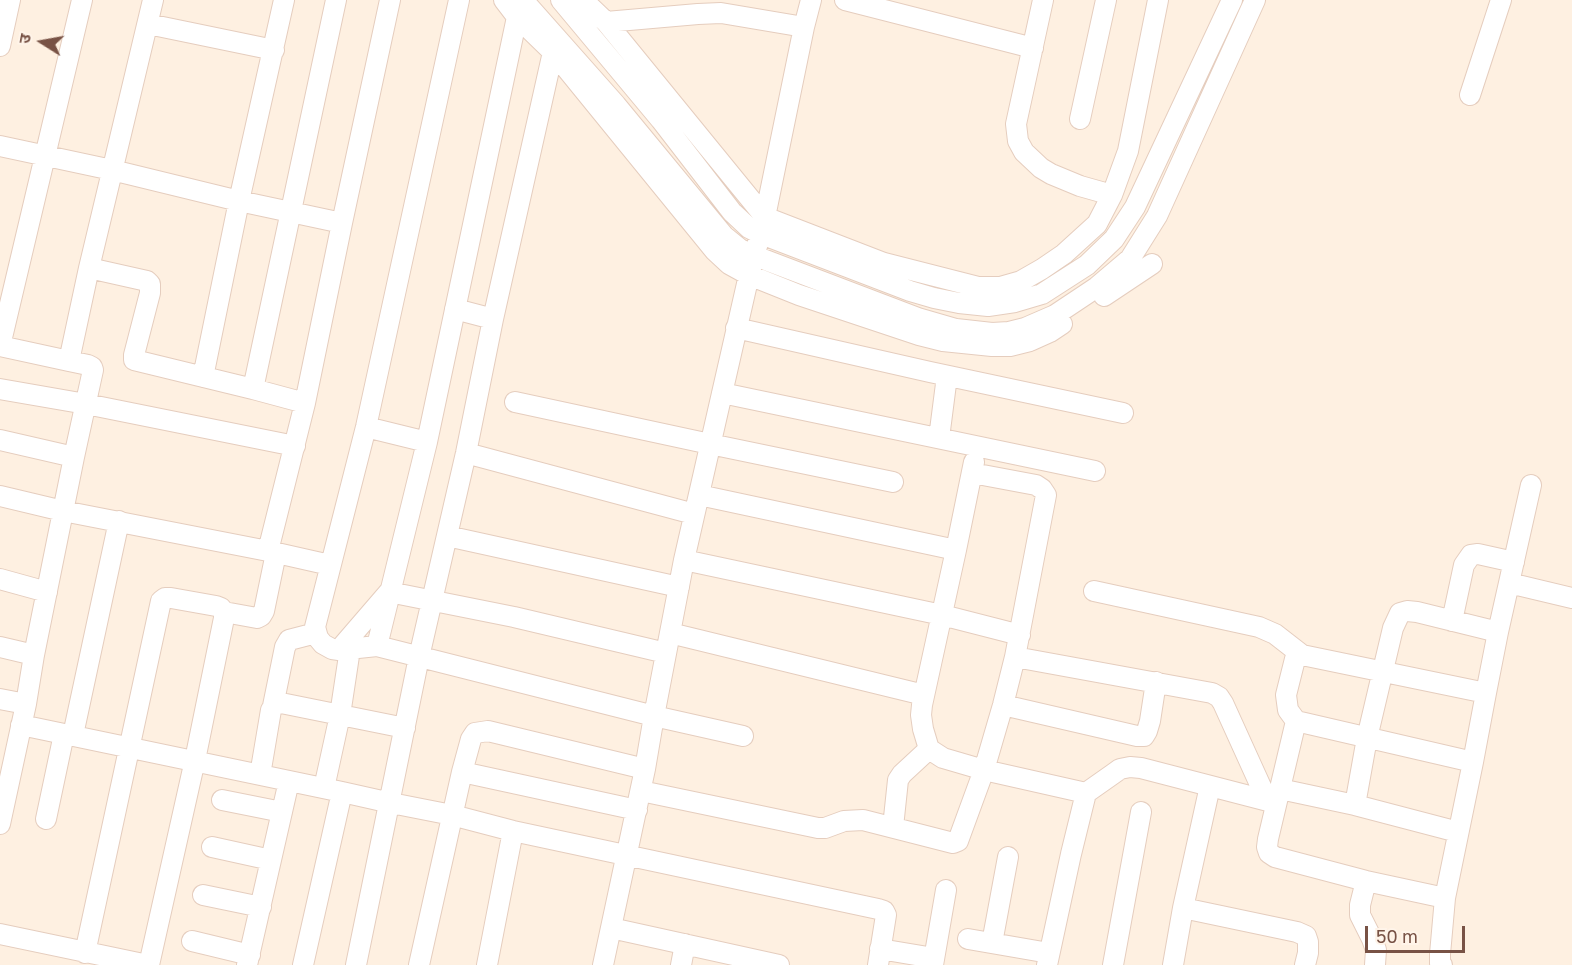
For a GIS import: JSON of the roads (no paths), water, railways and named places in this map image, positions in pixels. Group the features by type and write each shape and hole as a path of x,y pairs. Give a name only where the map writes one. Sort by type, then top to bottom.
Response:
{"street":[{"path":"0,46 10,0"},
{"path":"0,824 7,761 21,725 26,704 93,370 92,367 69,361 0,346 82,0"},
{"path":"69,361 153,0"},
{"path":"203,377 284,0"},
{"path":"253,388 336,0"},
{"path":"85,953 161,601 171,598 216,606 224,612 257,618 264,611 272,552 390,0"},
{"path":"459,0 366,427 330,565 315,627 316,633 323,644 332,649 377,646 654,716 743,736"},
{"path":"504,0 520,9 616,105 724,236 740,249 918,318 956,329 992,333 1025,328 1055,315 1097,287 1130,259 1157,216 1255,0"},
{"path":"561,0 661,120 732,212 749,228 763,226 884,263 978,287 1000,287 1021,281 1064,254 1097,224 1112,195 1128,151 1158,0"},
{"path":"583,0 606,22 763,226 910,291 959,303 988,306 1015,302 1042,294 1087,265 1114,238 1135,207 1232,0"},
{"path":"603,965 639,801 684,560 748,275 763,226 811,0"},
{"path":"845,0 1033,48"},
{"path":"1043,0 1016,124 1018,141 1024,152 1051,174 1071,183 1112,195"},
{"path":"1080,119 1106,0"},
{"path":"1470,95 1502,0"},
{"path":"520,9 690,222 729,264 748,275 799,295 936,339 965,344 1011,346 1050,332 1152,264"},
{"path":"377,646 427,442 520,9"},
{"path":"606,22 721,13 804,27"},
{"path":"148,24 274,50"},
{"path":"356,965 432,601 553,52"},
{"path":"0,146 342,223"},
{"path":"89,268 147,281 150,284 150,293 134,360 253,388 305,403"},
{"path":"455,309 493,319"},
{"path":"736,328 1123,413"},
{"path":"936,339 939,438"},
{"path":"0,389 295,446"},
{"path":"722,393 1095,471"},
{"path":"515,402 893,482"},
{"path":"366,427 427,442"},
{"path":"0,440 74,457"},
{"path":"978,447 924,695 921,715 929,749 943,758 984,770 1086,793"},
{"path":"466,453 694,514"},
{"path":"462,772 818,828 825,828 844,821 871,822 947,842 958,841 984,770 1003,705 1020,635 1046,495 1036,485 972,473"},
{"path":"1442,965 1440,954 1445,898 1498,632 1531,485"},
{"path":"699,495 956,550"},
{"path":"0,496 330,565"},
{"path":"45,819 68,734 118,521"},
{"path":"447,536 679,587"},
{"path":"1452,621 1464,565 1471,555 1478,554 1514,562"},
{"path":"684,560 942,615 1020,635"},
{"path":"0,579 47,592"},
{"path":"1509,583 1572,598"},
{"path":"1094,591 1259,627 1275,634 1302,655"},
{"path":"389,592 514,617 666,652"},
{"path":"303,965 333,790 344,650 389,592"},
{"path":"0,934 148,965 195,760 224,612"},
{"path":"1355,804 1367,738 1395,620 1400,613 1417,612 1498,632"},
{"path":"260,775 285,647 292,638 316,633"},
{"path":"670,633 924,695"},
{"path":"0,647 34,655"},
{"path":"1473,762 1296,721 1288,710 1286,695 1297,655 1486,693"},
{"path":"1015,657 1205,690 1219,697 1275,797"},
{"path":"1003,705 1143,736 1150,721 1156,682"},
{"path":"0,699 26,704"},
{"path":"273,706 276,702 283,703 405,728"},
{"path":"1296,721 1275,797 1267,847 1269,853 1275,857 1366,881 1445,898"},
{"path":"21,725 452,815 513,831 884,911 886,921 879,957 934,962 946,890"},
{"path":"419,965 462,772 471,739 475,733 488,731 645,769"},
{"path":"893,827 898,780 929,749"},
{"path":"968,939 992,943 1048,959 1086,793 1120,769 1141,768 1210,786 1275,797 1355,804 1458,832"},
{"path":"192,941 249,960 289,781"},
{"path":"1173,965 1210,786"},
{"path":"222,800 282,812"},
{"path":"1113,965 1141,812"},
{"path":"487,965 513,831"},
{"path":"213,847 271,860"},
{"path":"992,943 1008,857"},
{"path":"1366,881 1360,915 1376,950 1375,965"},
{"path":"203,895 261,907"},
{"path":"1183,908 1297,932 1306,936 1308,953 1305,965"},
{"path":"611,928 778,965"},
{"path":"681,965 685,944"}]}
